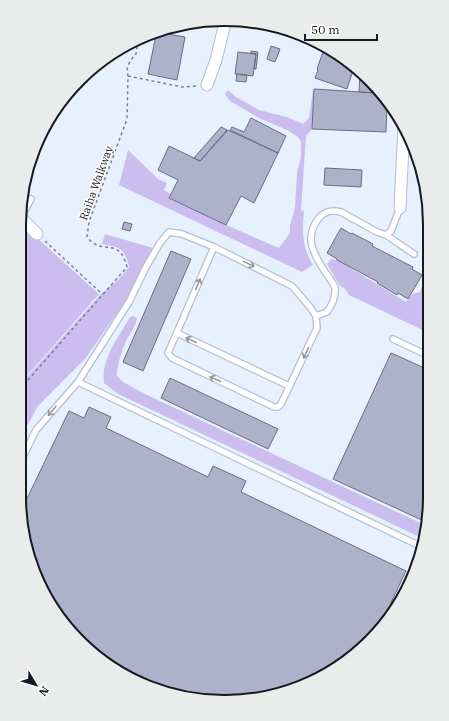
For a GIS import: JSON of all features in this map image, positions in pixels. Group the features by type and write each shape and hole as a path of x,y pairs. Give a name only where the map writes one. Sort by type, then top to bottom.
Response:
{"street":[{"path":"207,85 216,60 223,26"},
{"path":"400,208 403,138"},
{"path":"26,223 38,234"}],"lane":[{"path":"26,209 31,198"},
{"path":"386,235 391,232 400,208"},
{"path":"316,316 328,312 333,302 335,291 332,282 313,252 310,238 312,230 321,216 328,212 341,212 377,232 386,235 414,254"},
{"path":"26,451 36,430 78,382 129,302 146,267 168,232 182,234 214,247 292,286 316,316 317,328 281,404 278,407 260,400 172,358 168,353 214,247"},
{"path":"177,333 289,386"},
{"path":"393,339 423,353"},
{"path":"78,382 417,545"}],"path":[{"name":"Raiha Walkway","path":"26,382 127,267 125,257 120,251 91,243 87,237 89,222 127,119 127,69 130,61 136,54 137,46"},
{"path":"128,76 182,87 207,85"},
{"path":"38,234 102,294"}],"shaded area":[{"path":"313,89 312,129 306,136 301,210 304,211 303,232 305,246 309,259 313,265 302,272 119,185 128,150 158,179 167,183 164,190 171,194 169,198 279,248 290,233 290,225 295,208 297,172 301,157 301,142 298,137 287,130 259,118 230,101 225,94 228,90 236,97 259,110 287,117 303,124 309,118"},
{"path":"26,228 99,294 26,377"},
{"path":"105,234 153,248 131,293 85,359 38,406 26,428 26,378 100,295 118,280 129,267 121,250 114,246 102,244"},
{"path":"331,259 337,260 406,302 413,294 420,292 423,284 423,330 349,295 344,288 340,286 327,264"},
{"path":"133,316 137,318 125,344 118,366 117,376 123,382 145,394 421,523 419,536 118,394 104,383 105,366 111,349 130,317"}],"building":[{"path":"169,34 185,37 177,80 148,74 155,39"},
{"path":"271,46 280,49 275,62 267,59"},
{"path":"251,51 258,52 256,69 254,69 256,54 251,53"},
{"path":"238,52 256,54 253,76 235,74"},
{"path":"323,52 335,59 352,73 347,89 315,78"},
{"path":"237,74 247,75 246,82 236,81"},
{"path":"360,79 373,93 359,92"},
{"path":"314,89 373,93 387,110 386,132 312,129"},
{"path":"251,118 286,136 278,153 230,130 232,127 244,132"},
{"path":"221,127 227,130 200,161 194,158"},
{"path":"228,130 278,153 254,203 241,196 226,225 169,198 178,180 158,170 169,146 200,161"},
{"path":"325,168 362,170 361,187 324,185"},
{"path":"124,222 132,224 130,231 122,229"},
{"path":"341,228 413,267 412,269 422,275 408,299 398,293 397,295 377,283 378,282 327,253"},
{"path":"171,251 191,259 143,371 123,362"},
{"path":"391,353 423,367 423,509 421,520 333,479"},
{"path":"170,378 278,429 268,449 161,398"},
{"path":"89,407 111,417 106,428 208,477 213,466 246,481 241,492 406,571 387,610 365,637 335,662 300,680 263,691 237,695 212,695 186,691 149,680 114,662 84,637 59,607 41,572 33,548 26,509 26,501 69,411 84,418"}]}
